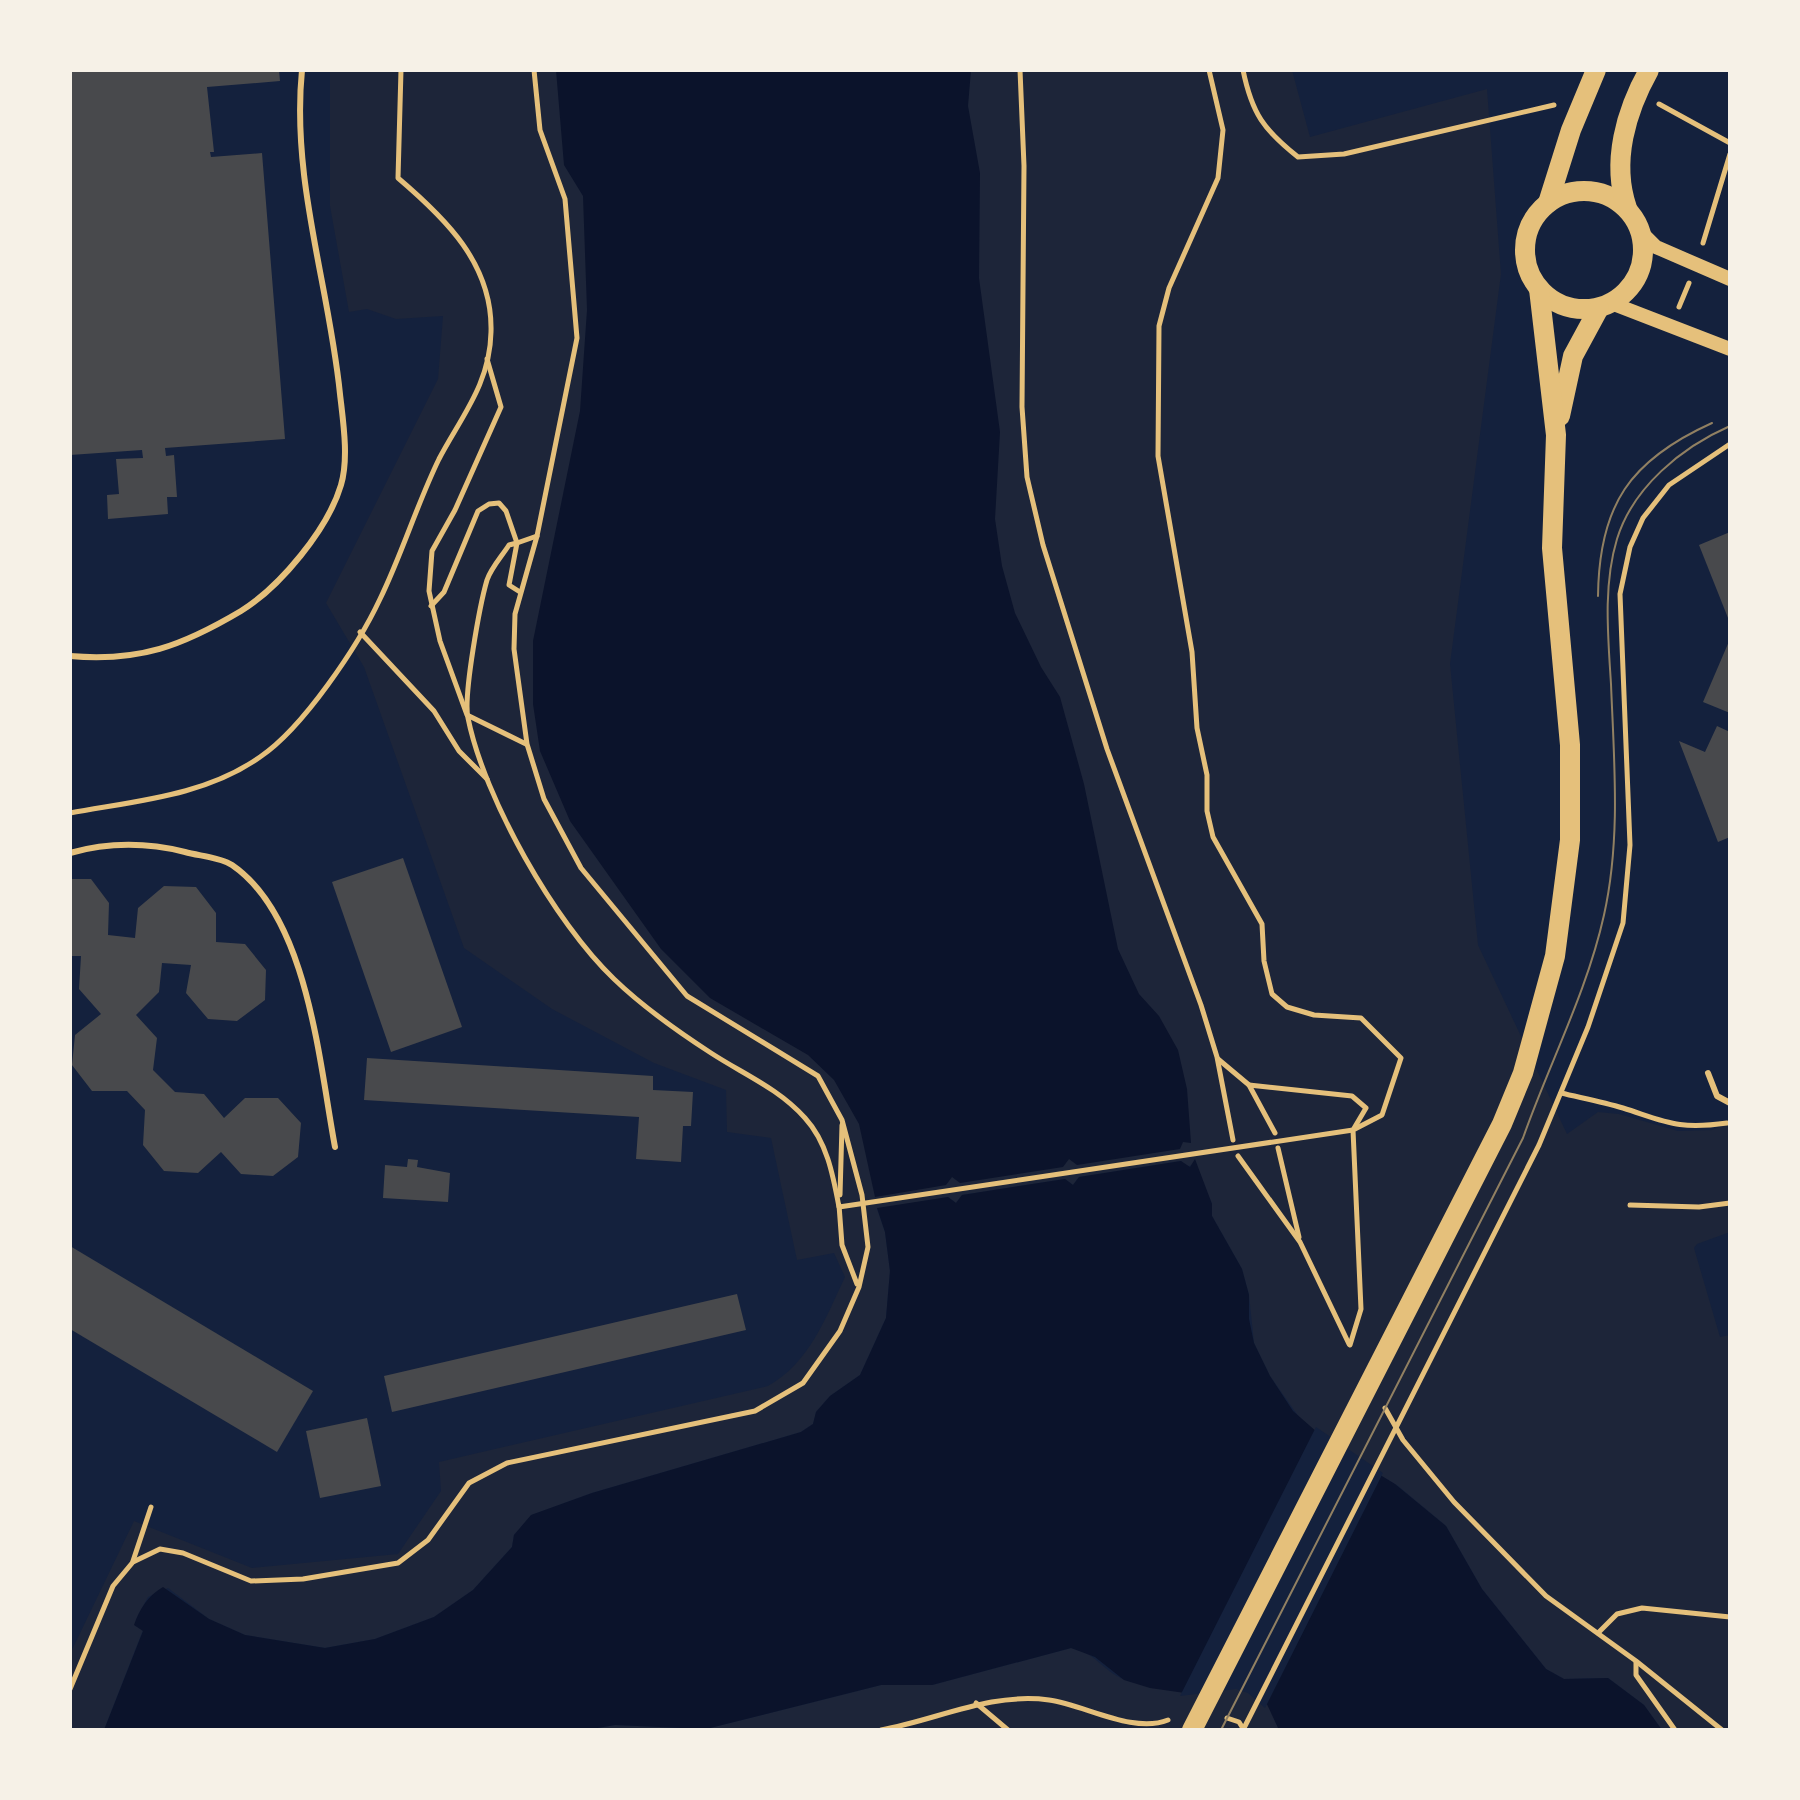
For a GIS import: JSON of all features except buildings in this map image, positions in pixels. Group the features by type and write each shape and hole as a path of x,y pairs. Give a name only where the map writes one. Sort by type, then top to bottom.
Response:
{"main road":[{"path":"1192,1730 1502,1124 1523,1073 1555,956 1570,840 1570,745 1552,548 1556,435 1539,289 1529,272 1524,254 1530,226 1548,203 1575,118 1596,70"},
{"path":"1556,435 1573,356 1605,306 1636,281 1644,250 1642,233 1620,189 1625,124 1637,91 1649,70"},
{"path":"1548,203 1579,190 1597,191 1627,208"},
{"path":"1539,289 1566,307 1605,306"}],"street":[{"path":"1642,233 1656,247 1730,279"},
{"path":"1605,306 1730,349"}],"lane":[{"path":"70,656 115,660 192,640 259,600 311,542 342,484 343,426 335,340 305,191 298,108 302,70"},
{"path":"70,853 99,845 153,844 230,864 265,897 295,951 335,1147"},
{"path":"1708,1073 1717,1096 1730,1103"}],"path":[{"path":"70,813 216,784 262,756 309,710 379,601 440,459 475,401 491,331 486,293 469,249 437,211 398,178 401,70"},
{"path":"133,1562 160,1549 183,1553 251,1581 303,1579 398,1563 428,1540 469,1483 507,1463 755,1411 803,1383 840,1331 859,1287 868,1247 854,1156 842,1120 818,1076 687,996 581,868 544,799 527,744 514,649 520,592 537,536 577,338 565,199 540,130 534,70"},
{"path":"1020,70 1024,166 1022,407 1027,477 1043,545 1107,749 1217,1057 1233,1140"},
{"path":"843,1206 1353,1130 1382,1115 1401,1058 1361,1018 1301,1011 1287,1007 1272,994 1264,961 1262,924 1213,837 1207,811 1207,775 1197,728 1192,652 1158,456 1159,326 1169,288 1218,178 1223,130 1209,70"},
{"path":"1243,70 1249,99 1266,132 1298,157 1344,154 1553,107 1557,94"},
{"path":"1637,91 1730,143"},
{"path":"487,358 501,407 455,510 432,551 431,607 490,782 531,870 570,930 613,979 654,1014 712,1054 772,1087 806,1119 831,1163 843,1206"},
{"path":"1243,1730 1539,1145 1614,956 1623,923 1630,845 1620,594 1630,547 1643,518 1669,485 1730,444"},
{"path":"431,607 444,592 478,511 489,504 499,503 506,511 517,543 509,585 520,592"},
{"path":"467,715 475,638 488,577 509,545 537,536"},
{"path":"360,632 434,711 459,751 490,782"},
{"path":"467,715 527,744"},
{"path":"1217,1057 1249,1085 1275,1133"},
{"path":"1249,1085 1352,1096 1366,1108 1353,1130 1361,1309 1350,1345"},
{"path":"1561,1093 1625,1109 1656,1122 1693,1128 1730,1123"},
{"path":"842,1120 842,1245 859,1287"},
{"path":"1278,1148 1300,1242"},
{"path":"1238,1156 1300,1242 1357,1359"},
{"path":"1630,1205 1699,1207 1730,1203"},
{"path":"1380,1399 1403,1440 1454,1502 1546,1596 1636,1661 1722,1730"},
{"path":"70,1689 113,1586 133,1562 151,1507"},
{"path":"1598,1633 1617,1614 1642,1608 1730,1617"},
{"path":"1636,1661 1636,1675 1675,1730"},
{"path":"881,1730 913,1724 976,1703 1046,1699 1121,1719 1157,1724 1172,1718"},
{"path":"976,1703 1008,1730"},
{"path":"1215,1715 1239,1722 1243,1730"}],"shaded area":[{"path":"330,70 1292,70 1310,137 1487,89 1501,274 1450,664 1478,945 1567,1134 1598,1112 1619,1114 1678,1131 1712,1130 1730,1123 1730,1232 1697,1244 1694,1248 1720,1337 1730,1335 1730,1730 1662,1730 1644,1705 1608,1678 1564,1679 1546,1669 1482,1589 1446,1526 1398,1486 1334,1447 1301,1420 1270,1376 1254,1343 1249,1295 1242,1269 1212,1216 1212,1204 1194,1164 1187,1167 1181,1161 1079,1177 1073,1185 1065,1179 962,1195 956,1203 948,1197 877,1209 885,1232 890,1271 886,1318 860,1375 830,1396 816,1412 813,1424 801,1432 592,1493 532,1515 514,1535 512,1547 473,1590 434,1617 375,1639 325,1648 245,1635 209,1619 168,1588 148,1597 137,1617 143,1630 104,1730 70,1730 70,1654 134,1521 252,1568 398,1554 441,1491 439,1462 768,1386 783,1376 806,1352 845,1277 834,1253 797,1260 771,1138 727,1132 726,1090 654,1063 552,1009 464,948 364,667 326,603 438,379 443,316 396,319 367,309 349,312 330,206"},
{"path":"556,70 971,70 968,106 980,173 979,278 1000,432 995,519 1002,566 1015,613 1041,667 1060,697 1084,784 1118,949 1139,994 1159,1016 1178,1050 1187,1089 1191,1143 1183,1142 1180,1149 1077,1165 1069,1159 1063,1167 960,1183 952,1177 946,1185 875,1197 859,1124 834,1080 808,1055 710,998 661,949 570,821 540,751 533,704 533,641 580,411 587,310 583,196 564,165"},
{"path":"1195,1159 1212,1204 1212,1216 1242,1269 1249,1295 1249,1319 1254,1343 1270,1376 1293,1411 1334,1447 1395,1484 1446,1526 1482,1589 1546,1669 1564,1679 1608,1678 1644,1705 1662,1730 1279,1730 1265,1700 1243,1686 1185,1693 1150,1688 1124,1680 1095,1657 1071,1648 932,1685 881,1685 706,1729 615,1725 586,1730 104,1730 143,1631 134,1625 136,1619 149,1598 163,1587 209,1619 245,1635 325,1648 375,1639 434,1617 473,1590 512,1547 514,1535 531,1515 592,1493 801,1432 813,1424 816,1412 830,1396 860,1375 886,1318 890,1271 885,1232 877,1208 948,1197 956,1203 962,1195 1065,1179 1073,1185 1079,1177 1181,1161 1190,1167"},
{"path":"1071,1648 1086,1653 1123,1679 1140,1684 1219,1685 1253,1692 1266,1702 1279,1730 586,1730 615,1725 706,1729 881,1685 932,1685"}],"pier":[{"path":"1316,1427 1383,1473 1265,1708 1248,1693 1236,1689 1180,1696"}],"tram line":[{"path":"1598,596 1605,536 1613,511 1625,489 1640,470 1660,453 1712,423"},
{"path":"1221,1730 1523,1138 1578,1000 1597,944 1613,858 1615,771 1608,611 1610,574 1617,539 1624,520 1647,486 1677,457 1730,426"}]}
